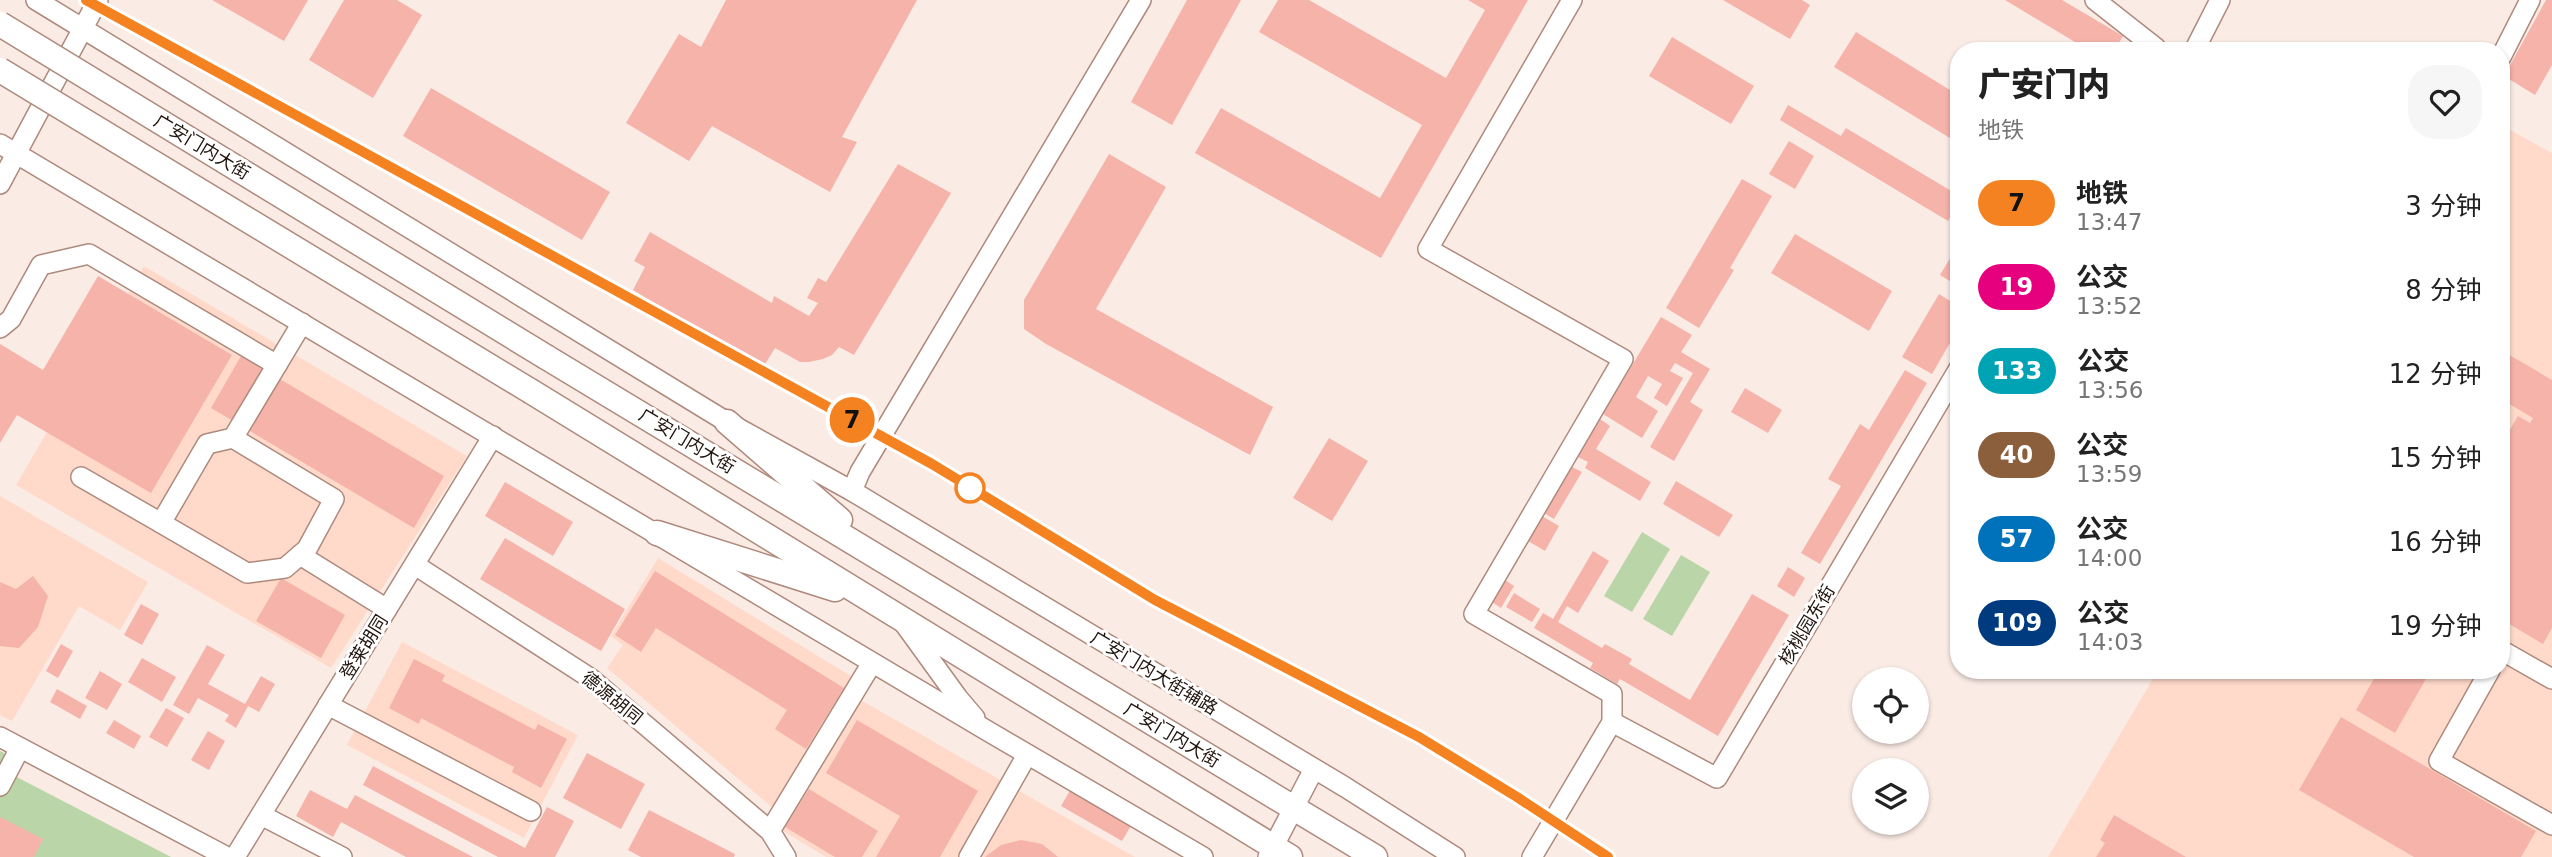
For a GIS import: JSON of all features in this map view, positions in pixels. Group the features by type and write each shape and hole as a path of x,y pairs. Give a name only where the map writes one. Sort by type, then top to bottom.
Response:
{"main road":[{"name":"广安门内大街","path":"0,24 1375,857"},
{"path":"0,70 873,600 1277,854"},
{"path":"727,422 891,564"},
{"path":"657,533 873,600"}],"street":[{"name":"广安门内大街","path":"36,0 727,422 852,491"},
{"path":"0,184 8,149 98,0"},
{"path":"852,491 860,472 1142,0"},
{"path":"1532,857 1612,722 1612,694 1474,614 1623,359 1428,248 1572,0"},
{"path":"2095,0 2146,42"},
{"path":"2199,42 2220,0"},
{"path":"2509,42 2530,0"},
{"path":"8,149 1203,857"},
{"path":"0,328 11,319 41,265 89,254 277,365"},
{"path":"233,438 302,323"},
{"name":"核桃园东街","path":"1612,722 1717,778 1950,384"},
{"name":"登莱胡同","path":"235,857 494,436"},
{"path":"81,477 247,573 285,568 307,549 334,499 233,438 208,444 161,523"},
{"name":"广安门内大街辅路","path":"852,491 1455,857"},
{"path":"300,555 387,609"},
{"name":"德源胡同","path":"415,565 590,678 770,831 786,857"},
{"path":"901,618 958,698 986,730"},
{"path":"2510,655 2552,679"},
{"path":"770,831 872,663"},
{"path":"2485,679 2439,761 2552,825"},
{"path":"328,705 531,811"},
{"path":"0,737 227,857"},
{"path":"0,786 20,748"},
{"path":"969,857 1027,755"},
{"path":"1277,854 1293,808 1314,769"},
{"path":"261,815 342,857"}],"shaded area":[{"path":"2510,130 2552,153 2552,857 2048,857 2153,679 2510,679"},
{"path":"144,266 467,456 331,668 16,485"},
{"path":"0,496 148,582 120,630 79,606 12,721 0,715"},
{"path":"658,558 854,678 774,809 607,668 623,645 611,636"},
{"path":"402,642 578,735 524,838 347,745"},
{"path":"859,699 1135,857 826,857 780,829"}],"green space":[{"path":"1642,532 1670,549 1632,612 1604,596"},
{"path":"1681,555 1710,572 1672,636 1643,619"},
{"path":"0,751 14,758 7,772 171,857 0,857"}],"building":[{"path":"212,0 308,0 284,41"},
{"path":"344,0 397,0 422,15 373,98 309,60"},
{"path":"726,0 917,0 842,137 857,142 830,192 712,126 689,161 626,123 679,34 701,47"},
{"path":"1187,0 1241,0 1172,125 1131,102"},
{"path":"1278,0 1309,0 1446,78 1485,10 1468,0 1528,0 1381,258 1195,153 1221,108 1380,198 1422,125 1259,32"},
{"path":"1723,0 1802,0 1810,5 1790,39"},
{"path":"2005,0 2062,0 2123,36 2119,42 2075,42"},
{"path":"2546,0 2552,0 2552,65 2535,95 2510,80 2510,65"},
{"path":"1856,32 1950,90 1950,138 1834,67"},
{"path":"1672,37 1754,86 1731,124 1649,76"},
{"path":"431,88 610,192 582,240 403,136"},
{"path":"1788,105 1841,136 1846,128 1950,190 1950,218 1948,221 1780,120"},
{"path":"1789,141 1814,156 1795,189 1769,174"},
{"path":"1109,154 1166,187 1096,309 1273,407 1250,455 1046,344 1024,329 1024,300"},
{"path":"898,164 951,193 854,355 839,347 832,355 823,359 800,362 775,348 762,369 633,290 645,267 634,261 650,232 772,303 774,296 809,316 818,303 807,298 818,278 826,282"},
{"path":"1742,179 1772,196 1730,268 1734,270 1699,328 1666,308"},
{"path":"1795,234 1892,291 1869,331 1771,273"},
{"path":"1950,258 1950,281 1940,275"},
{"path":"98,276 232,355 151,493 17,415 0,443 0,344 43,370"},
{"path":"1939,294 1950,301 1950,343 1932,374 1902,357"},
{"path":"1661,317 1692,335 1681,352 1710,369 1690,402 1703,410 1674,461 1650,447 1693,373 1675,363 1670,371 1683,378 1667,406 1654,398 1662,384 1648,376 1636,397 1658,411 1642,438 1603,414"},
{"path":"2510,355 2552,380 2552,628 2543,644 2510,624 2510,430 2518,416 2530,423 2533,418 2510,404"},
{"path":"241,356 444,476 414,528 211,408"},
{"path":"1905,370 1927,383 1820,564 1801,553 1841,486 1828,479 1860,424 1869,430"},
{"path":"1745,388 1782,410 1768,433 1731,412"},
{"path":"1600,419 1610,426 1596,449 1651,482 1640,501 1585,468 1588,462 1578,457"},
{"path":"1329,438 1368,461 1332,521 1293,498"},
{"path":"1572,467 1582,472 1554,519 1544,513"},
{"path":"1676,481 1733,515 1719,537 1663,504"},
{"path":"505,482 573,522 553,556 485,516"},
{"path":"1542,516 1559,526 1545,551 1528,541"},
{"path":"505,538 625,609 601,651 480,579"},
{"path":"1593,551 1609,561 1578,613 1567,606 1558,622 1602,648 1605,644 1632,659 1629,664 1690,700 1752,594 1789,615 1718,736 1620,679 1617,684 1590,668 1593,663 1534,628 1543,613 1553,619"},
{"path":"1788,567 1805,578 1794,597 1777,586"},
{"path":"655,571 844,688 806,749 775,729 787,710 656,628 641,652 615,635"},
{"path":"33,576 48,596 38,627 19,648 0,646 0,582 16,589"},
{"path":"281,578 345,615 321,658 256,621"},
{"path":"1505,580 1514,586 1501,608 1492,602"},
{"path":"1514,593 1540,609 1532,622 1506,607"},
{"path":"141,604 159,614 142,645 124,635"},
{"path":"61,644 73,651 58,678 46,671"},
{"path":"207,645 225,655 208,684 245,704 261,676 275,684 259,712 248,706 236,728 225,721 229,715 198,698 189,714 173,705"},
{"path":"142,658 176,677 162,702 128,682"},
{"path":"414,659 445,675 442,681 535,730 538,724 567,739 541,788 512,772 514,767 421,718 419,724 389,708"},
{"path":"100,671 122,684 107,710 85,698"},
{"path":"2374,679 2426,679 2395,733 2356,710"},
{"path":"57,689 87,706 80,719 50,702"},
{"path":"166,708 184,718 167,747 149,737"},
{"path":"2341,717 2536,831 2521,857 2414,857 2299,790"},
{"path":"114,720 141,736 134,749 106,733"},
{"path":"857,720 978,791 940,857 876,857 900,816 826,773"},
{"path":"208,731 225,741 209,770 191,760"},
{"path":"587,753 645,784 621,829 563,798"},
{"path":"373,766 525,848 547,807 574,821 555,857 498,857 363,785"},
{"path":"809,789 878,831 862,857 835,857 785,827"},
{"path":"1071,789 1132,824 1122,841 1061,806"},
{"path":"310,790 347,809 355,795 473,857 406,857 341,822 333,837 296,816"},
{"path":"649,810 735,854 734,857 641,857 628,850"},
{"path":"2114,815 2186,857 2096,857 2105,843 2100,840"},
{"path":"0,817 43,839 34,857 0,857"},
{"path":"1021,840 1042,844 1058,857 985,857 1001,845"}],"metro line":[{"name":"7","path":"86,0 932,464 1155,600 1419,737 1608,857"}]}
